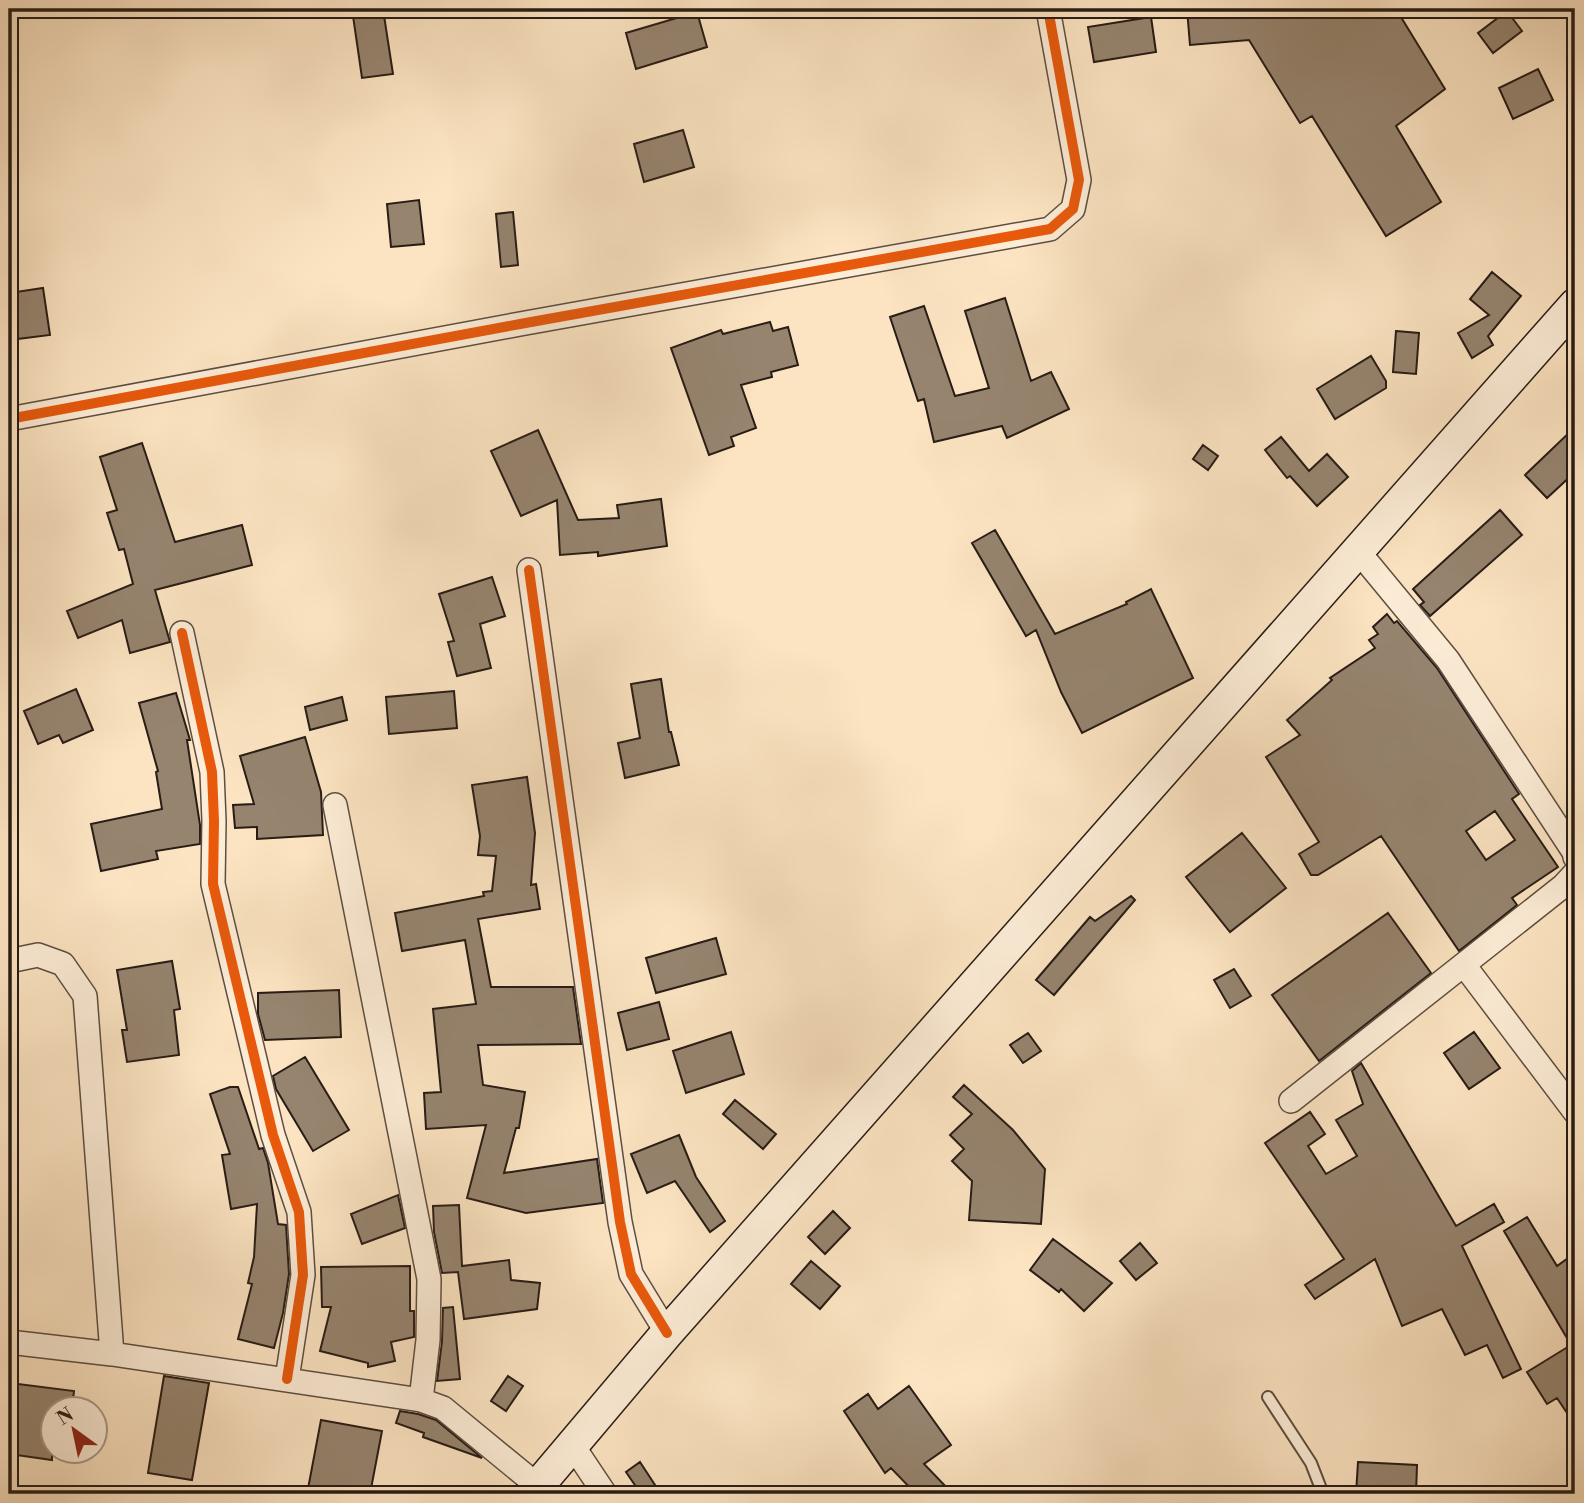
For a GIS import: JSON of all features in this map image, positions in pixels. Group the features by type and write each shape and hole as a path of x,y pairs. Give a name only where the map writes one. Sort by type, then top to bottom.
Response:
{"main road":[{"path":"534,1490 667,1333 1575,305"}],"street":[{"path":"9,419 1050,229 1073,209 1079,180 1048,9"},
{"path":"1291,1101 1563,886 1575,859 1448,660 1358,551"},
{"path":"529,570 620,1222 631,1274 667,1333"},
{"path":"183,633 212,772 213,884 273,1135 299,1212 303,1275 287,1379"},
{"path":"334,805 429,1279 428,1340 421,1400"},
{"path":"9,961 38,955 63,964 85,996 112,1354"},
{"path":"1464,965 1575,1112"},
{"path":"9,1342 112,1354 421,1400 443,1408 534,1490"},
{"path":"573,1446 605,1494"}],"lane":[{"path":"1268,1397 1311,1463 1323,1494"}],"building":[{"path":"352,9 383,9 393,74 362,78"},
{"path":"1187,9 1396,9 1445,89 1396,126 1441,202 1386,236 1312,116 1300,123 1249,40 1190,45"},
{"path":"1507,11 1522,31 1493,53 1478,33"},
{"path":"697,12 707,47 636,69 626,33"},
{"path":"1151,17 1156,52 1094,62 1088,27"},
{"path":"1538,69 1553,100 1513,119 1499,88"},
{"path":"683,130 694,167 644,182 634,144"},
{"path":"419,200 424,244 391,247 387,204"},
{"path":"513,212 518,265 501,267 496,214"},
{"path":"1492,272 1521,296 1488,336 1493,345 1472,358 1458,333 1489,315 1470,299"},
{"path":"43,288 50,335 9,340 9,293"},
{"path":"1005,298 1031,381 1051,372 1069,409 1007,438 1002,426 934,442 924,399 918,401 890,317 924,306 955,396 989,388 965,311"},
{"path":"770,322 773,331 788,327 798,365 771,372 772,377 741,385 756,428 731,437 734,446 709,455 671,348 721,330 723,334"},
{"path":"1396,331 1419,333 1416,374 1393,372"},
{"path":"1371,356 1386,381 1386,388 1335,419 1317,389"},
{"path":"1575,427 1575,472 1547,498 1525,475"},
{"path":"538,430 578,520 619,518 617,505 661,499 667,546 598,556 598,552 560,555 557,500 521,516 491,451"},
{"path":"1281,437 1309,471 1327,454 1348,477 1317,506 1290,476 1287,478 1265,450"},
{"path":"142,443 175,542 242,525 252,565 155,590 170,642 130,653 122,620 78,638 67,611 133,584 124,549 119,550 107,513 117,510 100,457"},
{"path":"1203,445 1218,456 1208,470 1193,459"},
{"path":"1500,510 1522,535 1430,616 1420,605 1424,602 1413,589"},
{"path":"995,530 1055,634 1127,604 1126,602 1151,589 1193,678 1082,733 1061,692 1036,630 1026,636 972,543"},
{"path":"492,577 505,616 480,624 491,668 457,676 448,642 454,641 439,594"},
{"path":"1387,614 1394,623 1397,621 1437,668 1519,794 1512,799 1558,867 1512,898 1517,905 1459,951 1381,836 1318,875 1311,875 1299,854 1319,842 1266,757 1300,735 1287,720 1332,680 1330,678 1375,648 1369,640 1378,634 1373,627","holes":["1495,811 1515,840 1486,860 1466,831"]},
{"path":"661,679 669,732 679,765 625,778 618,743 640,738 631,684"},
{"path":"76,689 93,730 63,743 59,735 38,744 24,711"},
{"path":"454,691 457,728 389,734 386,697"},
{"path":"176,693 190,740 187,740 200,825 200,844 156,851 158,859 101,871 91,824 162,809 158,771 139,703"},
{"path":"342,697 347,720 310,730 305,707"},
{"path":"305,737 321,792 323,835 257,839 257,827 235,828 233,805 254,804 240,756"},
{"path":"527,777 535,833 531,885 536,884 540,909 478,919 491,987 573,987 581,1044 478,1045 483,1085 525,1092 519,1128 516,1128 504,1173 597,1159 603,1203 526,1213 467,1198 486,1125 426,1129 424,1093 441,1092 433,1009 476,1004 465,940 402,951 395,913 484,896 483,892 492,891 496,856 478,855 480,836 472,785"},
{"path":"1242,833 1286,888 1230,932 1186,877"},
{"path":"1131,896 1135,900 1054,995 1036,980 1090,917 1095,921"},
{"path":"1388,913 1431,973 1319,1061 1272,995"},
{"path":"716,938 726,974 656,993 646,958"},
{"path":"172,961 180,1009 174,1010 179,1055 127,1062 122,1030 127,1030 117,970"},
{"path":"1234,969 1251,996 1230,1008 1214,980"},
{"path":"339,990 341,1037 265,1040 258,1014 258,993"},
{"path":"659,1002 669,1039 627,1050 618,1013"},
{"path":"731,1032 744,1074 686,1093 673,1051"},
{"path":"1474,1032 1500,1068 1469,1089 1444,1053"},
{"path":"1028,1033 1041,1051 1023,1063 1010,1045"},
{"path":"305,1057 349,1130 313,1151 276,1089 273,1076"},
{"path":"1361,1063 1456,1226 1494,1204 1504,1222 1462,1246 1521,1369 1503,1378 1487,1345 1465,1355 1442,1309 1402,1326 1375,1259 1315,1299 1305,1285 1344,1259 1265,1143 1310,1112 1325,1134 1308,1146 1326,1174 1357,1156 1336,1120 1363,1104 1352,1071"},
{"path":"964,1085 1013,1130 1045,1169 1041,1224 969,1220 972,1181 952,1161 964,1149 950,1135 972,1114 953,1097"},
{"path":"238,1087 259,1149 263,1148 278,1224 286,1225 289,1274 274,1348 238,1339 252,1284 248,1283 254,1257 257,1204 231,1209 222,1155 230,1154 210,1094"},
{"path":"735,1100 776,1134 763,1149 723,1114"},
{"path":"679,1135 696,1177 725,1221 710,1232 675,1181 647,1193 631,1154"},
{"path":"398,1195 405,1228 362,1244 351,1214"},
{"path":"459,1205 462,1266 509,1260 511,1280 540,1283 537,1309 464,1319 458,1272 442,1273 434,1232 433,1206"},
{"path":"833,1211 850,1228 825,1254 808,1237"},
{"path":"1527,1217 1557,1266 1575,1253 1575,1425 1557,1398 1547,1404 1527,1372 1571,1345 1504,1231"},
{"path":"1053,1239 1112,1283 1084,1311 1061,1289 1059,1292 1030,1270"},
{"path":"1140,1243 1157,1263 1136,1280 1120,1261"},
{"path":"811,1261 840,1286 820,1309 791,1284"},
{"path":"410,1266 410,1311 414,1311 414,1337 391,1342 395,1361 368,1367 368,1363 320,1351 331,1307 322,1307 321,1267"},
{"path":"453,1307 460,1379 437,1381 443,1308"},
{"path":"164,1376 209,1383 192,1480 148,1473"},
{"path":"508,1376 523,1386 506,1411 491,1401"},
{"path":"18,1384 74,1391 74,1394 38,1394 38,1458 9,1454"},
{"path":"909,1386 951,1445 924,1464 953,1494 916,1494 891,1468 885,1473 844,1411 868,1394 878,1409"},
{"path":"400,1411 436,1420 482,1458 423,1437 424,1433 396,1423"},
{"path":"321,1420 382,1431 370,1494 307,1494"},
{"path":"640,1462 655,1485 641,1494 626,1472"},
{"path":"1358,1462 1417,1465 1416,1494 1356,1494"}],"cycle path":[{"path":"9,419 1050,229 1073,209 1079,180 1048,9"},
{"path":"529,570 620,1222 631,1274 667,1333"},
{"path":"182,633 212,772 213,884 273,1135 299,1212 303,1275 287,1379"}]}
